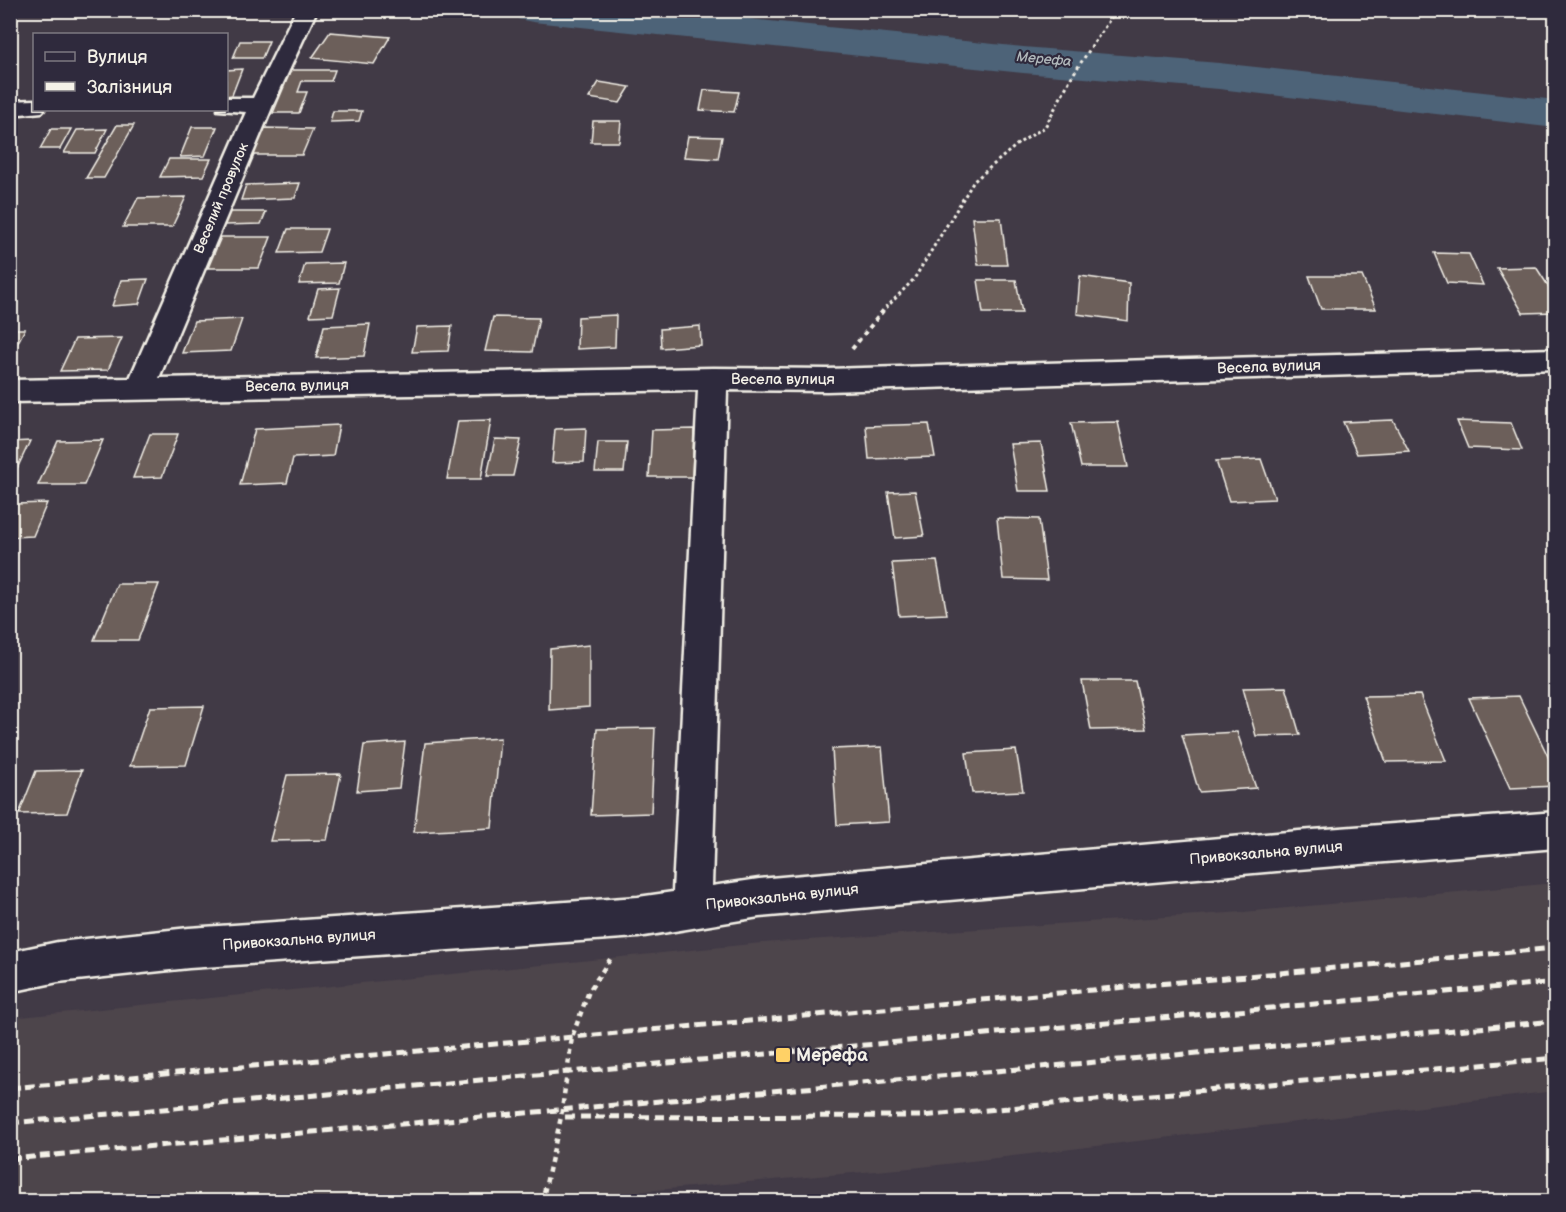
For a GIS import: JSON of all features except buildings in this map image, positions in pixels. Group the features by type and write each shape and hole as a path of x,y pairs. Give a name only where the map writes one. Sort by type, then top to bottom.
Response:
{"street":[{"name":"Веселий провулок","path":"140,388 261,105 307,10"},
{"path":"228,105 261,105"},
{"path":"10,108 33,107"},
{"name":"Весела вулиця","path":"10,391 713,379 826,380 1556,359"},
{"path":"692,906 713,379"},
{"name":"Привокзальна вулиця","path":"10,972 58,962 189,948 638,917 692,906 759,898 1264,853 1556,830"}],"path":[{"path":"826,380 881,313 914,279 974,181 1019,143 1045,127 1072,76 1116,10"},
{"path":"542,1202 561,1117 572,1037 589,991 638,917"}],"shaded area":[{"name":"Мерефа","path":"1555,883 1555,1091 921,1167 529,1201 11,1201 11,1018 762,943 1244,912"}],"waterway":[{"name":"Мерефа","path":"533,10 1023,60 1219,76 1556,114"}],"railway":[{"path":"10,1088 1556,948"},
{"path":"10,1123 1556,982"},
{"path":"10,1159 1556,1021"},
{"path":"565,1117 921,1116 1556,1058"}],"place":[{"name":"Мерефа","path":"783,1055"}]}
